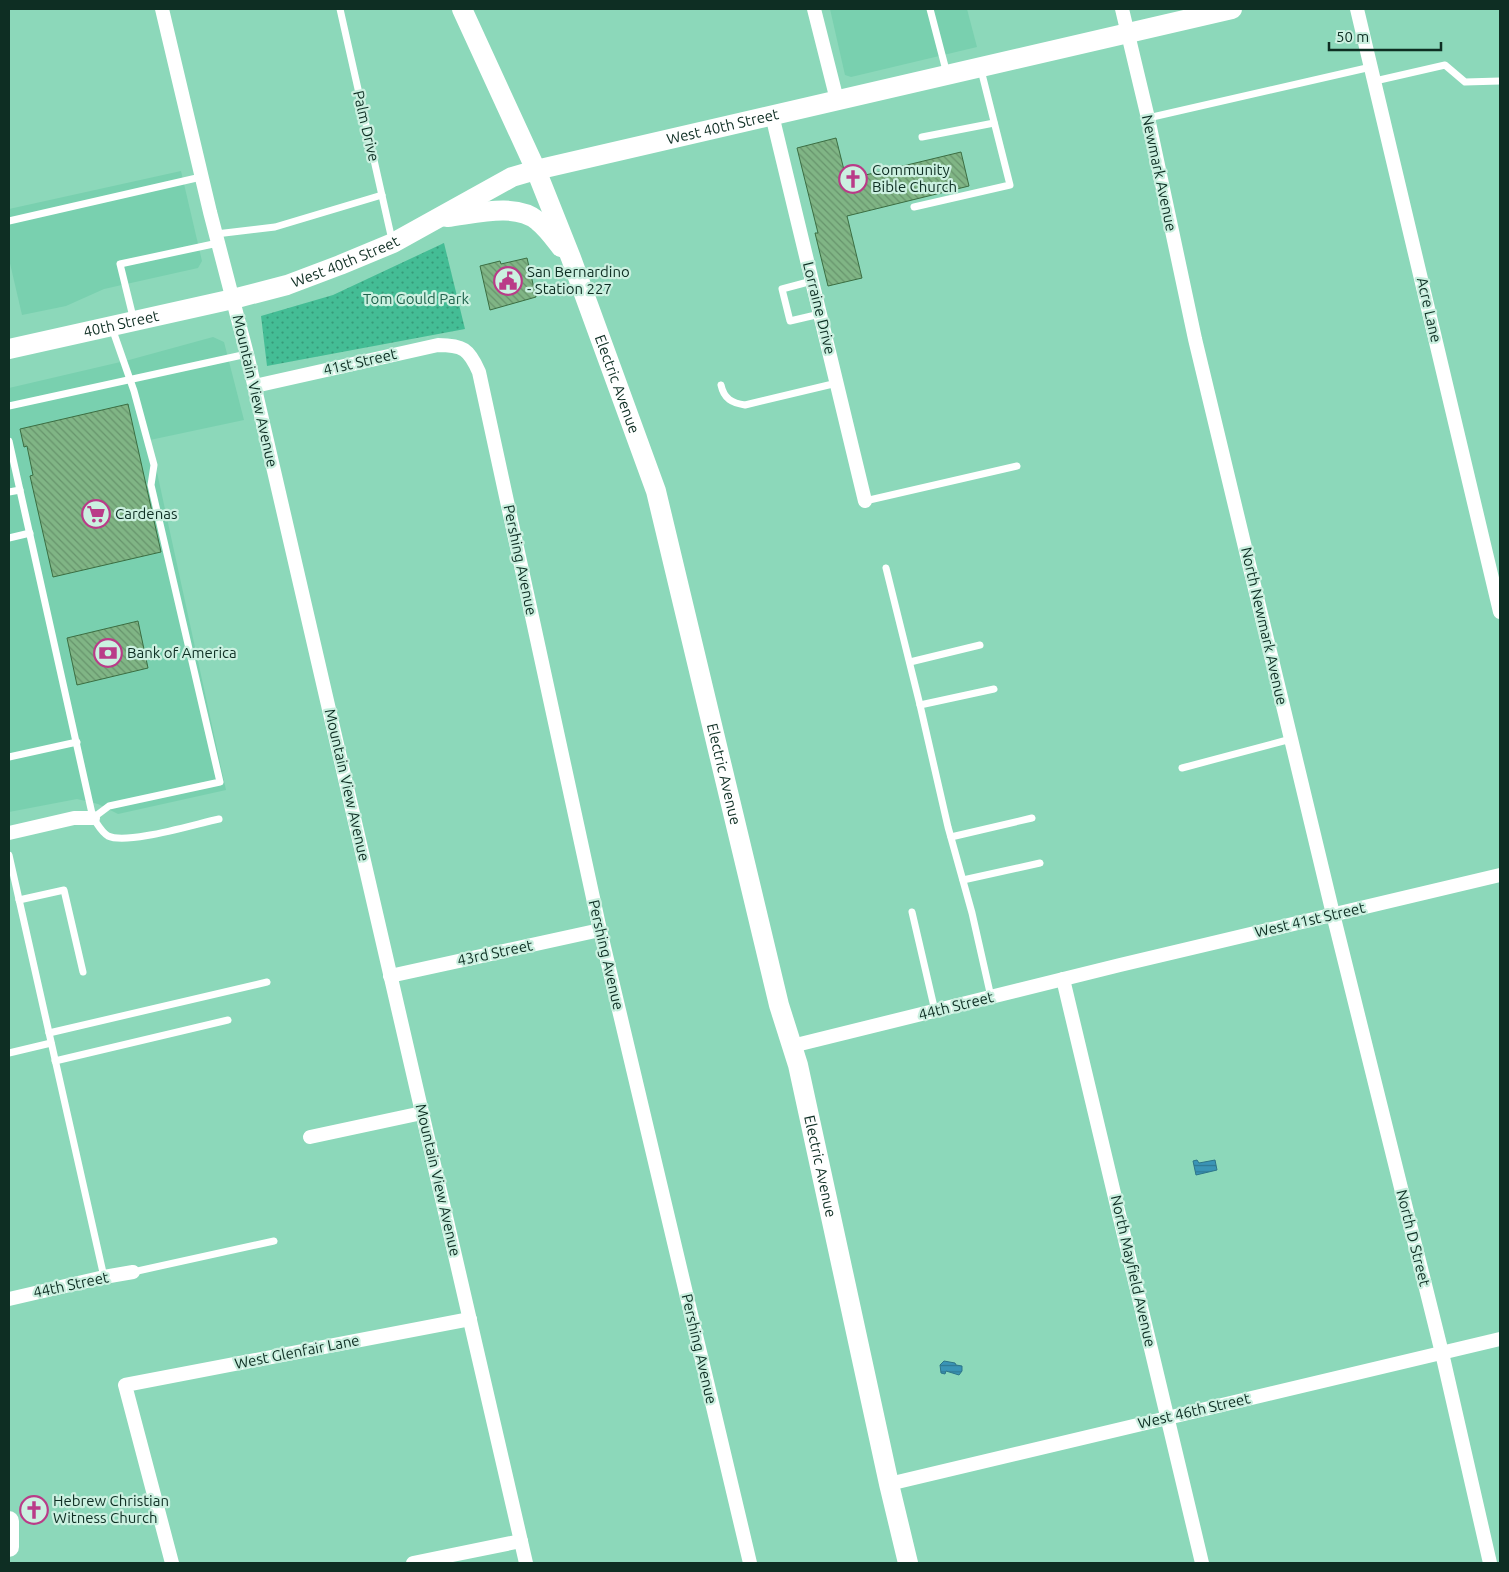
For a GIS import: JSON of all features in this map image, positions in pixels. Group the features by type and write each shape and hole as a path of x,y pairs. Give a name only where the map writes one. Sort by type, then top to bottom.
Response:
{"main road":[{"name":"Electric Avenue","path":"462,9 536,170 571,258 656,491 779,1005 798,1065 888,1484 908,1563"},
{"name":"West 40th Street","path":"233,299 287,285 340,266 393,243 512,178 536,170 1232,9"},
{"path":"437,219 502,210 520,212 538,221 571,258"},
{"name":"40th Street","path":"9,349 233,299"},
{"path":"9,1521 9,1548"}],"street":[{"name":"Mountain View Avenue","path":"162,9 201,177 247,354 526,1563"},
{"path":"814,9 837,100"},
{"name":"Newmark Avenue","path":"1122,9 1148,118 1195,339"},
{"name":"Acre Lane","path":"1357,9 1500,612"},
{"name":"Lorraine Drive","path":"772,115 865,501"},
{"name":"North Newmark Avenue","path":"1195,339 1333,914"},
{"name":"41st Street","path":"254,386 438,345 452,345 465,348"},
{"name":"Pershing Avenue","path":"465,348 473,358 479,372 600,930 750,1563"},
{"path":"9,833 74,818 93,818"},
{"name":"West 41st Street","path":"1120,965 1500,875"},
{"name":"North D Street","path":"1333,914 1442,1353 1490,1563"},
{"name":"43rd Street","path":"390,976 600,930"},
{"name":"44th Street","path":"792,1046 1120,965"},
{"name":"North Mayfield Avenue","path":"1063,979 1202,1563"},
{"path":"310,1137 422,1113"},
{"name":"44th Street","path":"9,1298 133,1272"},
{"name":"West Glenfair Lane","path":"172,1563 125,1386 470,1319"},
{"name":"West 46th Street","path":"888,1484 1500,1339"},
{"path":"413,1563 521,1541"}],"lane":[{"name":"Palm Drive","path":"340,9 393,243"},
{"path":"930,9 947,74"},
{"path":"1375,81 1445,65 1465,82 1500,82"},
{"path":"1148,118 1371,66"},
{"path":"914,207 1010,185 980,67"},
{"path":"922,137 994,123"},
{"path":"9,220 201,177"},
{"path":"134,321 120,264 217,238 275,227 382,195"},
{"path":"812,281 782,289 790,321 821,314"},
{"path":"93,818 109,806 220,782 151,485 154,465 130,379 112,326"},
{"path":"9,406 247,354"},
{"path":"721,385 725,397 733,403 745,405 837,384"},
{"path":"9,442 93,818 105,834 114,838 134,838 219,819"},
{"path":"865,501 1017,466"},
{"path":"9,492 20,490"},
{"path":"9,538 30,533"},
{"path":"886,568 910,662 950,837 963,880 991,997"},
{"path":"910,662 980,645"},
{"path":"920,705 994,689"},
{"path":"1182,768 1291,738"},
{"path":"9,757 77,742"},
{"path":"950,837 1032,818"},
{"path":"9,855 104,1277"},
{"path":"963,880 1040,862"},
{"path":"19,900 64,890 83,972"},
{"path":"912,912 935,1011"},
{"path":"49,1033 267,982"},
{"path":"55,1061 228,1020"},
{"path":"9,1054 51,1043"},
{"path":"133,1272 274,1241"}],"shaded area":[{"path":"830,9 967,9 977,47 851,77 845,75"},
{"path":"181,171 202,261 198,268 104,289 66,306 22,315 9,259 9,209"},
{"path":"213,337 224,342 244,420 150,440 226,790 118,814 98,804 77,799 9,812 9,388 129,360"}],"green space":[{"name":"Tom Gould Park","path":"444,243 465,329 267,366 261,316 333,295"}],"water":[{"path":"1197,1160 1199,1163 1215,1160 1217,1170 1196,1175 1193,1161"},
{"path":"944,1361 962,1366 962,1371 959,1375 946,1371 945,1374 941,1373 940,1365"}],"building":[{"path":"836,138 846,178 853,178 961,152 969,186 847,216 862,278 828,286 815,233 818,233 797,148"},
{"name":"San Bernardino - Station 227","path":"527,258 536,297 490,310 480,266 500,261 501,264"},
{"name":"Cardenas","path":"128,404 161,552 53,577 30,476 33,475 27,446 24,447 20,429"},
{"name":"Bank of America","path":"138,621 148,668 77,685 67,638"}],"place":[{"name":"Community Bible Church","path":"853,179"},
{"name":"San Bernardino - Station 227","path":"508,281"},
{"name":"Cardenas","path":"96,514"},
{"name":"Bank of America","path":"108,653"},
{"name":"Hebrew Christian Witness Church","path":"34,1510"}]}
